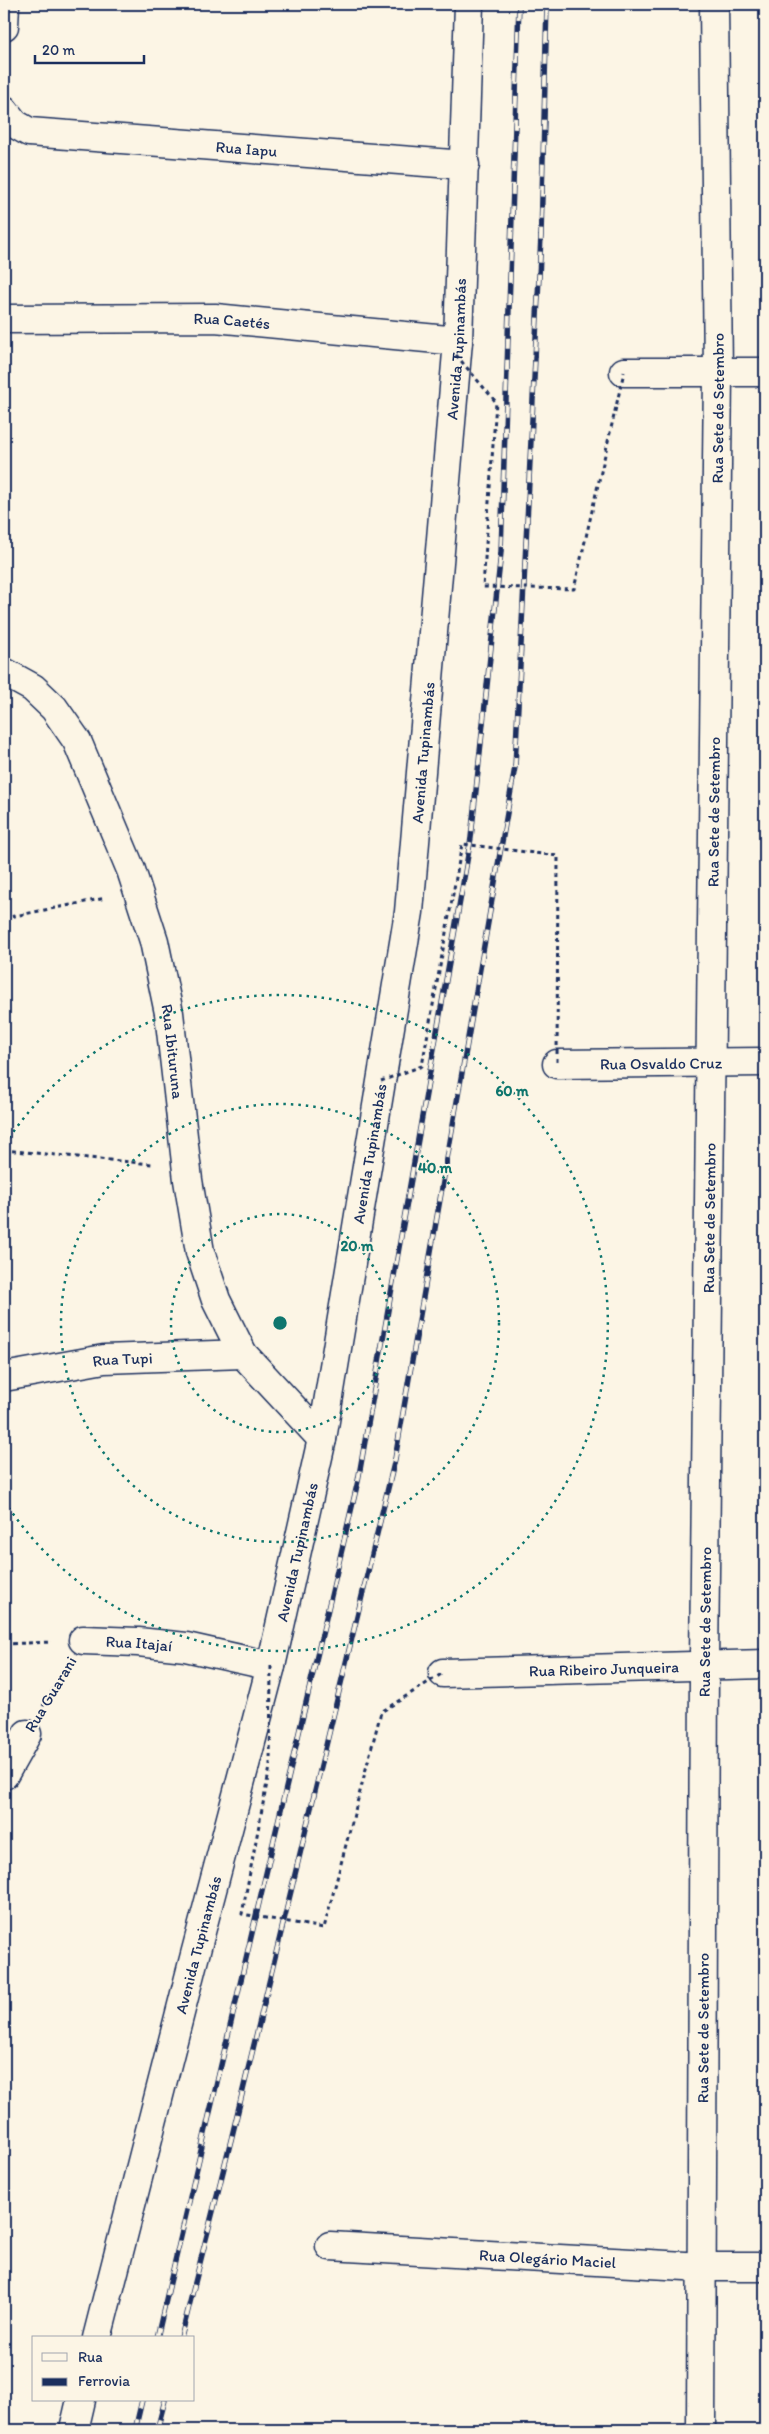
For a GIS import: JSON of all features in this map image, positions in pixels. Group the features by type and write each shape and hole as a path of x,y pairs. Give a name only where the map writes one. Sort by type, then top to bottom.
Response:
{"street":[{"path":"4,26 5,4"},
{"name":"Avenida Tupinambás","path":"98,2336 271,1666 322,1439 409,912 457,348 465,165 469,4"},
{"name":"Rua Sete de Setembro","path":"702,2430 704,1664 718,372 714,4"},
{"name":"Rua Iapu","path":"4,110 15,124 29,132 465,165"},
{"name":"Rua Caetés","path":"4,319 215,318 457,348"},
{"path":"624,372 765,372"},
{"name":"Rua Ibituruna","path":"4,672 33,688 54,708 77,741 131,870 154,941 169,1013 188,1180 200,1252 216,1300 243,1354 322,1439"},
{"name":"Rua Osvaldo Cruz","path":"557,1064 765,1062"},
{"name":"Rua Tupi","path":"4,1377 104,1359 243,1354"},
{"name":"Rua Itajaí","path":"82,1640 138,1642 186,1647 271,1666"},
{"name":"Rua Ribeiro Junqueira","path":"443,1673 704,1664 765,1664"},
{"name":"Rua Guarani","path":"4,1775 27,1734"},
{"name":"Rua Olegário Maciel","path":"330,2246 703,2267 765,2267"},
{"path":"74,2430 81,2402"}],"path":[{"path":"457,348 496,402 483,587 574,589 624,372"},
{"path":"381,1081 422,1066 462,844 558,856 557,1064"},
{"path":"4,918 138,892"},
{"path":"4,1150 126,1163"},
{"name":"Rua Itajaí","path":"4,1644 82,1640"},
{"name":"Rua Guarani","path":"27,1734 82,1640"},
{"path":"271,1666 270,1767 242,1914 324,1928 381,1712 443,1673"}],"railway":[{"path":"157,2336 358,1481 471,838 501,552 519,4"},
{"path":"182,2336 232,2136 395,1459 515,767 541,236 547,4"},
{"path":"135,2430 142,2402"},
{"path":"157,2430 164,2402"}]}
